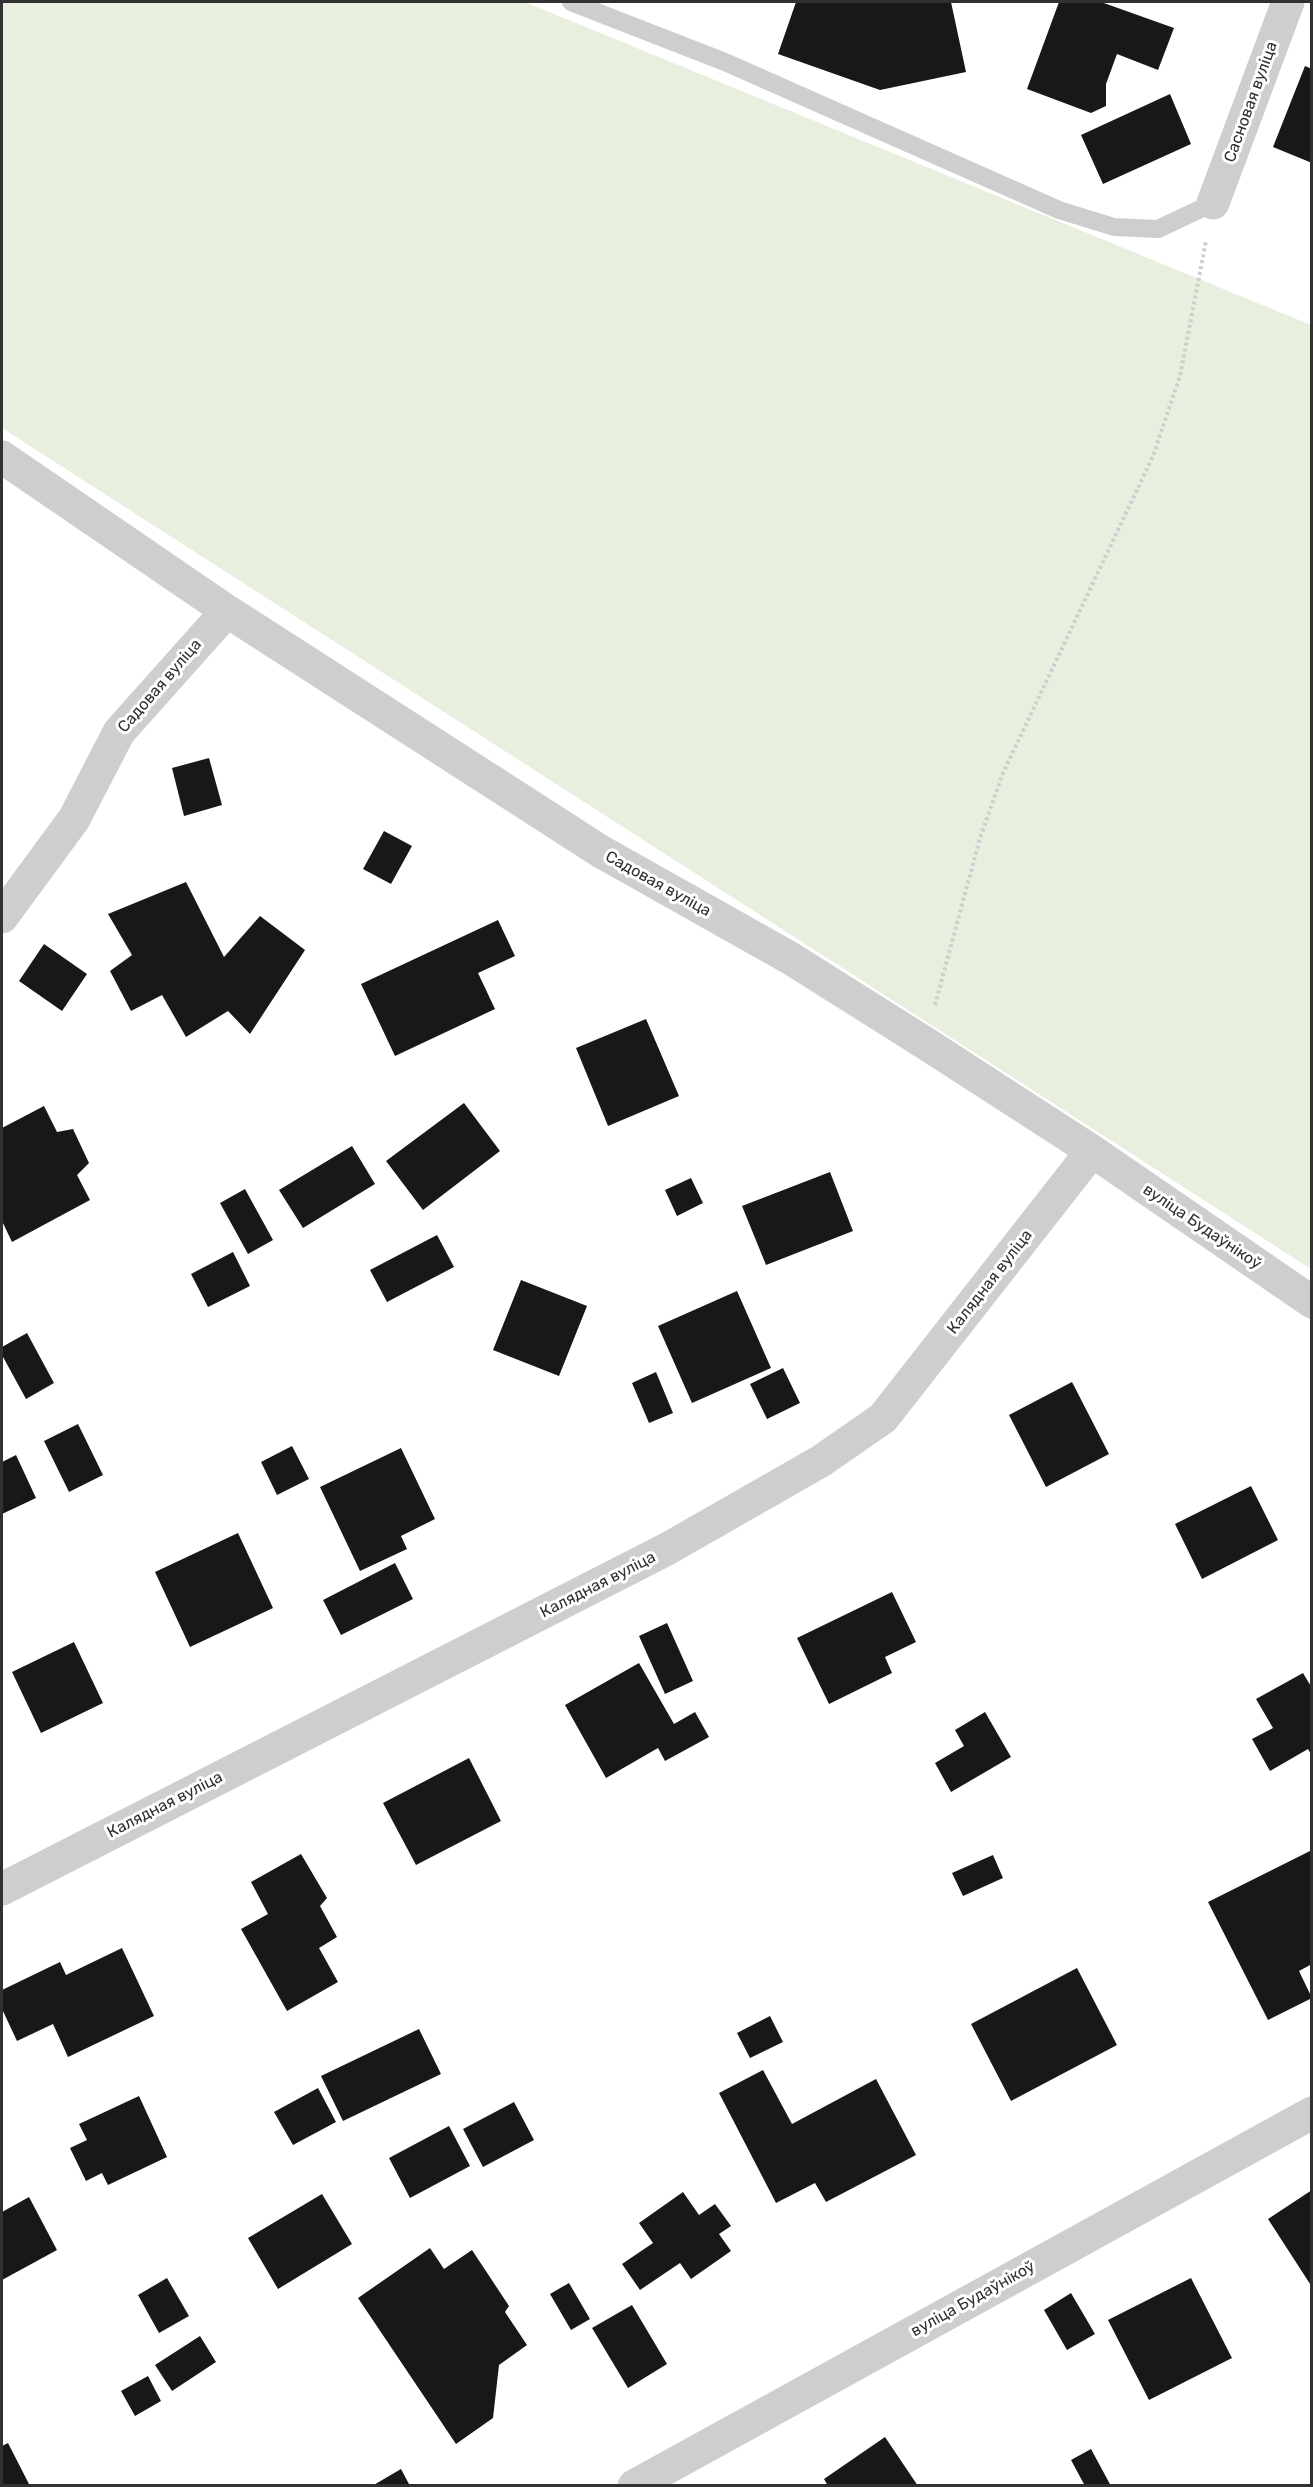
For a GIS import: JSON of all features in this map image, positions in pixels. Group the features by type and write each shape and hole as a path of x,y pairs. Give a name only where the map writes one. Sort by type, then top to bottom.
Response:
{"street":[{"name":"Сасновая вуліца","path":"1213,203 1288,2"},
{"name":"Садовая вуліца","path":"2,457 226,610 600,851 790,958 1092,1151"},
{"name":"Садовая вуліца","path":"2,916 74,819 118,732 226,610"},
{"name":"вуліца Будаўнікоў","path":"1092,1151 1311,1302"},
{"name":"Калядная вуліца","path":"2,1888 657,1554 820,1461 882,1418 1092,1151"},
{"name":"вуліца Будаўнікоў","path":"634,2486 1311,2113"}],"lane":[{"path":"571,2 724,62 1059,210 1114,227 1158,229 1213,203"}],"path":[{"path":"925,1043 980,838 1003,773 1153,456 1180,376 1213,203"}],"green space":[{"path":"2,2 525,2 1311,325 1311,1269 2,428"}],"building":[{"path":"796,2 951,2 966,72 880,90 778,54"},
{"path":"1059,2 1101,2 1174,28 1158,70 1117,54 1106,84 1106,106 1091,113 1027,89"},
{"path":"1305,66 1312,69 1312,163 1273,147"},
{"path":"1170,94 1191,144 1103,184 1081,135"},
{"path":"209,758 222,805 184,816 172,768"},
{"path":"384,831 412,846 391,884 363,869"},
{"path":"186,882 224,957 260,916 305,950 250,1034 228,1011 186,1037 162,995 131,1011 110,971 132,955 108,914"},
{"path":"498,920 515,956 478,973 495,1009 395,1056 361,984"},
{"path":"44,944 87,974 62,1011 19,981"},
{"path":"646,1019 679,1096 608,1126 576,1048"},
{"path":"464,1103 500,1151 423,1210 386,1161"},
{"path":"44,1106 57,1132 73,1129 89,1163 77,1175 90,1200 12,1242 2,1221 2,1128"},
{"path":"352,1146 375,1184 303,1228 279,1190"},
{"path":"830,1172 853,1231 766,1265 742,1206"},
{"path":"691,1178 703,1203 677,1216 665,1190"},
{"path":"245,1189 273,1240 248,1254 220,1203"},
{"path":"437,1235 454,1267 387,1302 370,1270"},
{"path":"233,1252 250,1286 208,1307 191,1274"},
{"path":"521,1280 587,1306 559,1376 493,1350"},
{"path":"737,1291 771,1368 692,1403 658,1326"},
{"path":"27,1333 54,1383 26,1399 2,1355 2,1347"},
{"path":"783,1368 800,1403 767,1419 750,1384"},
{"path":"656,1372 673,1413 649,1423 632,1383"},
{"path":"1072,1382 1109,1454 1046,1487 1009,1415"},
{"path":"78,1424 103,1475 69,1492 44,1441"},
{"path":"292,1446 309,1479 277,1495 261,1462"},
{"path":"401,1448 435,1519 401,1536 407,1549 360,1571 320,1487"},
{"path":"16,1455 36,1498 2,1514 2,1462"},
{"path":"1251,1486 1278,1540 1202,1579 1175,1524"},
{"path":"238,1533 273,1608 190,1647 155,1572"},
{"path":"395,1563 413,1599 341,1635 323,1600"},
{"path":"892,1592 916,1642 885,1657 892,1673 829,1704 797,1638"},
{"path":"667,1623 693,1681 665,1694 639,1636"},
{"path":"74,1642 103,1703 41,1733 12,1672"},
{"path":"639,1663 674,1724 695,1712 709,1737 665,1761 658,1748 606,1778 565,1705"},
{"path":"1303,1673 1312,1688 1312,1756 1308,1749 1270,1771 1252,1739 1273,1728 1256,1699"},
{"path":"985,1712 1011,1757 951,1792 935,1763 964,1746 955,1730"},
{"path":"469,1758 501,1821 416,1865 383,1803"},
{"path":"1312,1850 1312,1964 1299,1971 1312,1998 1268,2020 1208,1902"},
{"path":"301,1854 327,1898 320,1906 337,1937 319,1948 338,1982 287,2011 241,1929 268,1914 251,1882"},
{"path":"993,1855 1003,1878 963,1896 952,1873"},
{"path":"122,1948 154,2016 68,2057 53,2024 17,2041 2,2009 2,1990 60,1962 66,1975"},
{"path":"1077,1968 1117,2045 1011,2101 971,2024"},
{"path":"770,2016 783,2042 750,2058 737,2033"},
{"path":"419,2029 441,2074 343,2121 321,2076"},
{"path":"763,2070 792,2124 876,2079 916,2155 826,2202 815,2183 776,2203 719,2093"},
{"path":"318,2088 336,2122 293,2145 274,2112"},
{"path":"139,2096 167,2157 108,2185 102,2173 86,2181 70,2148 87,2140 79,2124"},
{"path":"514,2102 534,2140 483,2167 463,2129"},
{"path":"449,2126 470,2166 410,2198 389,2158"},
{"path":"1312,2190 1312,2287 1268,2219"},
{"path":"683,2192 699,2215 715,2204 731,2226 719,2234 731,2251 691,2279 680,2263 640,2290 622,2264 653,2243 639,2223"},
{"path":"322,2194 352,2244 278,2289 248,2238"},
{"path":"29,2197 57,2250 2,2280 2,2212"},
{"path":"430,2248 444,2269 472,2250 509,2306 505,2312 527,2345 499,2365 493,2418 456,2444 358,2298"},
{"path":"167,2278 189,2316 159,2333 138,2295"},
{"path":"1191,2278 1232,2358 1149,2400 1108,2320"},
{"path":"569,2283 590,2319 571,2330 550,2294"},
{"path":"1071,2293 1095,2334 1067,2350 1044,2310"},
{"path":"632,2305 667,2364 628,2388 592,2328"},
{"path":"200,2336 216,2362 172,2391 155,2365"},
{"path":"148,2376 161,2401 135,2416 121,2391"},
{"path":"885,2437 918,2486 828,2486 824,2479"},
{"path":"8,2443 30,2486 2,2486 2,2446"},
{"path":"1091,2449 1111,2486 1085,2486 1071,2460"},
{"path":"401,2469 410,2486 372,2486"}]}
